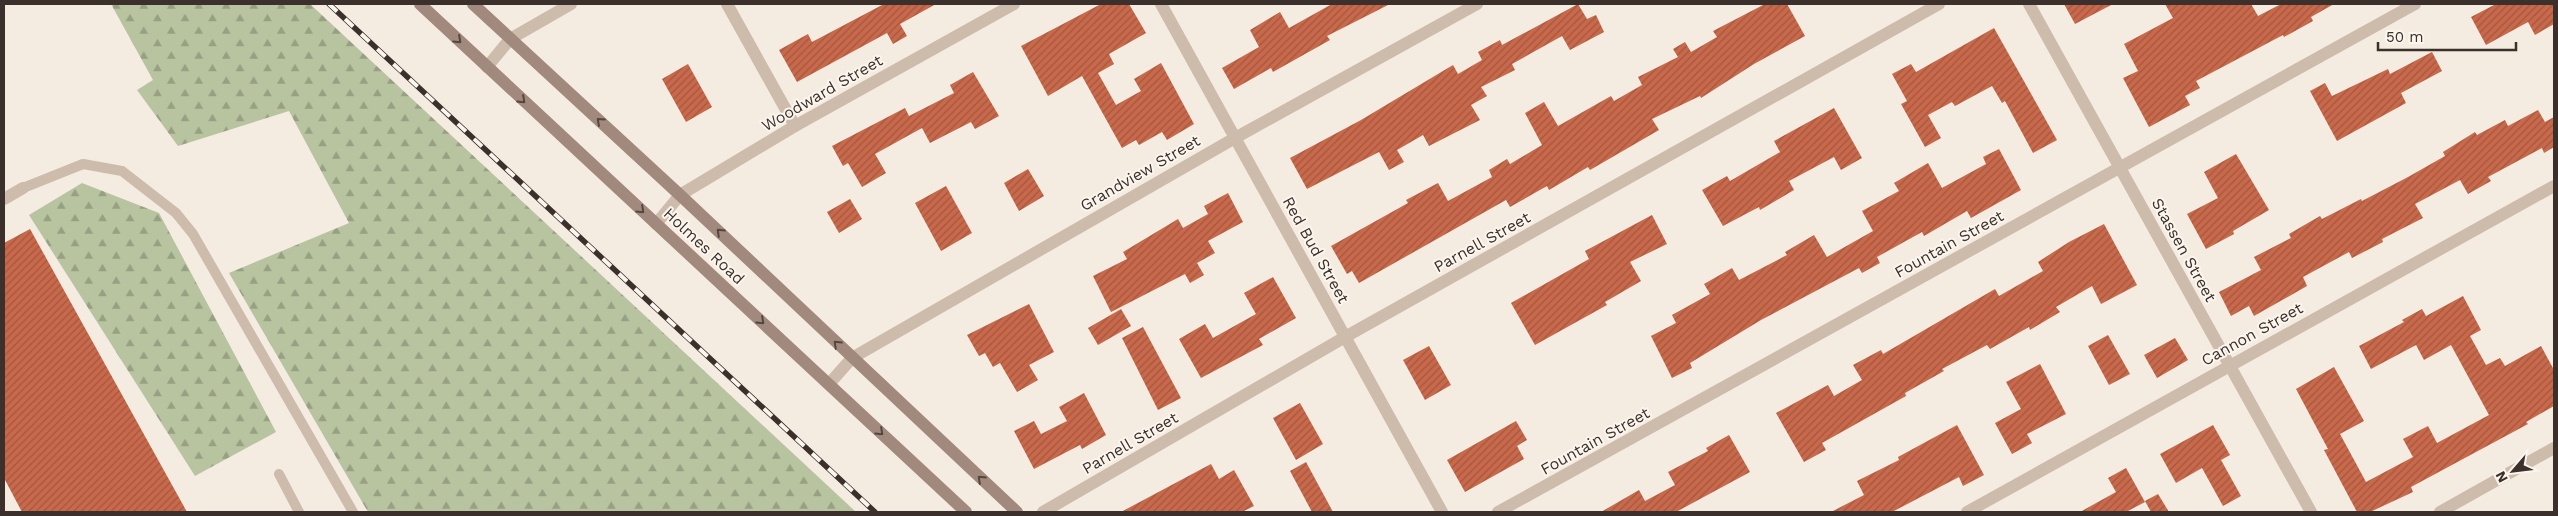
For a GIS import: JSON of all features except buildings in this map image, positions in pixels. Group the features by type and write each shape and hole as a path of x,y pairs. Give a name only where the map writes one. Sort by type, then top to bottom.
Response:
{"main road":[{"name":"Holmes Road","path":"420,4 966,512"},
{"name":"Holmes Road","path":"473,4 680,195 1017,512"}],"street":[{"path":"487,67 510,39 571,4"},
{"path":"727,4 795,126"},
{"name":"Woodward Street","path":"656,224 680,195 795,126 1014,4"},
{"name":"Red Bud Street","path":"1161,4 1442,512"},
{"name":"Grandview Street","path":"829,384 852,358 1235,138 1477,4"},
{"name":"Parnell Street","path":"1043,512 1345,337 1939,4"},
{"name":"Stassen Street","path":"2029,4 2312,512"},
{"name":"Fountain Street","path":"1498,512 2415,4"},
{"name":"Cannon Street","path":"1967,512 2229,364 2554,186"},
{"path":"4,199 23,188"},
{"path":"2440,512 2554,448"}],"lane":[{"path":"23,188 83,164 122,171 176,213 193,234 353,512"},
{"path":"279,474 299,512"}],"green space":[{"path":"111,4 310,4 856,512 368,512 229,273 349,223 289,111 178,146 137,90 153,80"},
{"path":"82,183 159,213 276,432 195,476 29,215"}],"railway":[{"path":"329,4 875,512"}]}
